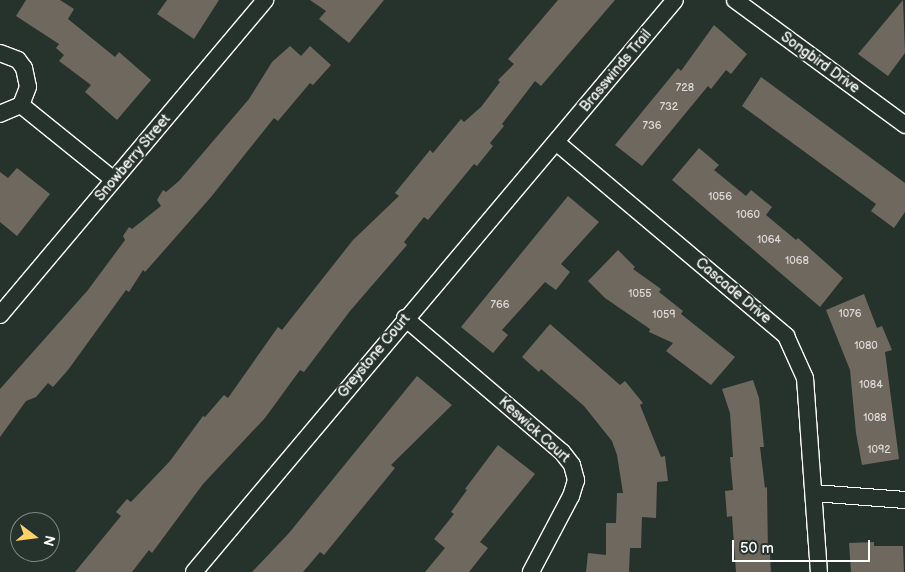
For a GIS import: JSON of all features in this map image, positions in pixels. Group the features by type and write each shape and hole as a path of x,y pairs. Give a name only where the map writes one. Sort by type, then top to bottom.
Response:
{"street":[{"name":"Snowberry Street","path":"0,315 266,0"},
{"name":"Brasswinds Trail","path":"556,142 675,0"},
{"name":"Songbird Drive","path":"735,0 905,125"},
{"path":"0,53 18,60 24,68 28,86 21,105 0,114"},
{"path":"21,105 114,180"},
{"name":"Greystone Court","path":"194,572 405,318 556,142"},
{"name":"Cascade Drive","path":"556,142 786,336 805,378 819,572"},
{"name":"Keswick Court","path":"405,318 562,452 572,465 576,480 571,496 531,572"},
{"path":"814,493 905,500"}],"building":[{"path":"26,0 60,0 74,9 68,19 115,57 119,52 151,80 117,120 85,92 91,85 59,61 64,55 56,48 59,44 16,16"},
{"path":"167,0 219,0 194,39 157,14"},
{"path":"310,0 384,0 349,43 319,19 326,11"},
{"path":"558,0 615,0 541,86 535,81 502,124 504,126 490,143 493,146 477,166 474,164 428,220 424,217 404,242 407,245 350,311 304,372 300,370 265,418 203,484 152,553 149,550 132,572 75,572 121,516 116,512 127,499 131,502 170,461 203,416 205,417 224,395 228,398 278,327 282,330 353,240 399,196 395,193 430,150 433,153 461,119 464,122 481,107 500,82 498,80 514,64 508,59"},
{"path":"903,0 905,53 888,76 858,54"},
{"path":"714,25 747,54 731,74 726,70 711,89 708,86 642,166 615,145 678,68 681,71"},
{"path":"290,46 301,56 310,46 331,65 313,85 310,83 278,121 274,118 211,197 145,272 143,270 129,292 126,290 68,370 53,387 48,383 36,397 26,401 0,437 0,389 88,290 125,240 123,236 129,227 132,229 161,206 157,200 163,190 166,192 179,181 249,99 272,62"},
{"path":"761,77 905,183 905,212 894,228 871,211 876,204 742,106"},
{"path":"699,148 719,165 714,170 746,196 751,190 772,207 766,215 796,240 798,238 843,278 820,307 672,180"},
{"path":"17,168 50,194 17,236 0,222 0,172 8,178"},
{"path":"568,196 599,222 561,264 570,272 556,290 545,282 502,330 508,335 493,353 461,327"},
{"path":"618,250 635,267 633,269 661,289 659,292 683,311 681,314 735,357 711,385 666,351 673,343 649,332 650,329 605,298 588,281"},
{"path":"864,294 877,328 882,326 892,350 885,352 899,459 862,465 856,433 850,370 826,310"},
{"path":"550,324 620,385 625,381 643,403 640,405 661,457 665,456 668,481 657,482 656,518 642,517 641,548 630,548 629,572 586,572 588,553 606,555 606,523 616,523 617,493 623,493 617,455 612,441 584,406 541,369 539,372 522,357"},
{"path":"417,376 452,405 391,465 395,468 324,555 320,552 303,572 252,572 289,533"},
{"path":"753,380 759,398 764,447 760,447 765,488 767,487 768,555 770,554 771,572 736,572 732,516 727,517 725,491 733,490 730,457 733,457 730,413 722,389"},
{"path":"498,445 535,474 480,542 488,548 469,572 425,572 445,548 434,539 454,514 451,512 467,490 465,489"},
{"path":"874,542 874,546 903,546 904,572 851,572 849,543"}]}
